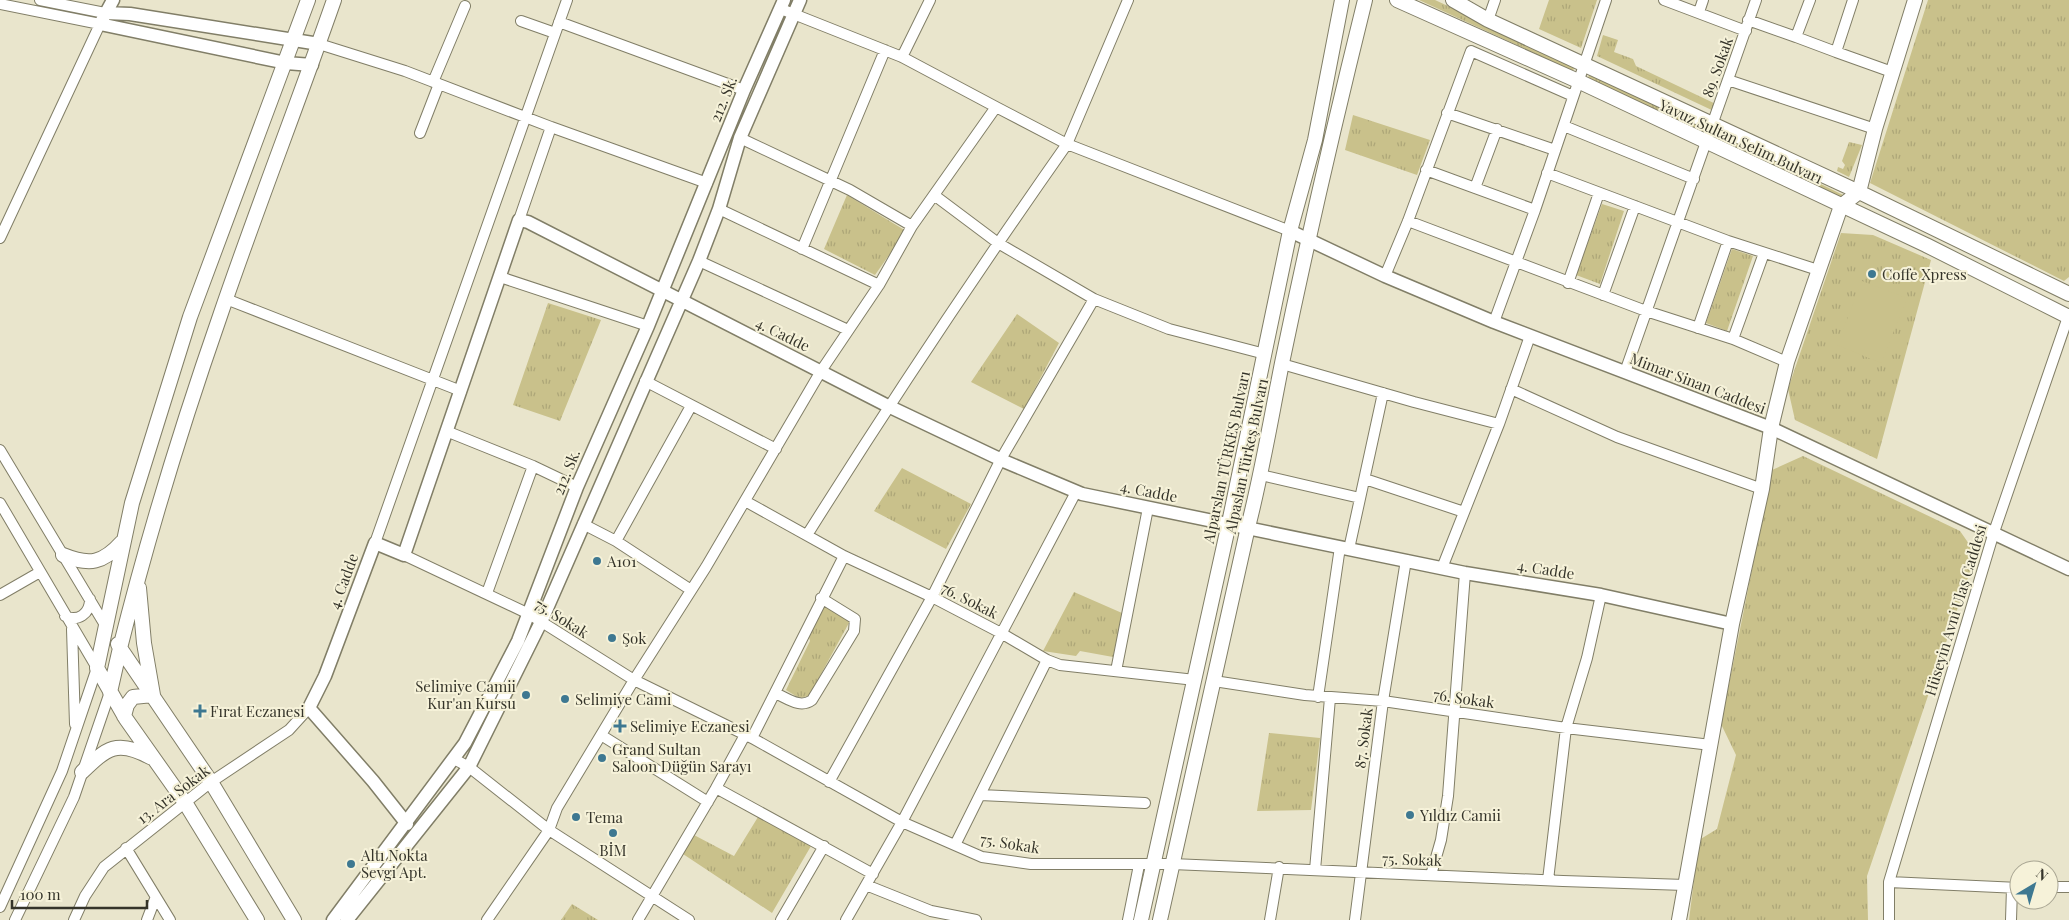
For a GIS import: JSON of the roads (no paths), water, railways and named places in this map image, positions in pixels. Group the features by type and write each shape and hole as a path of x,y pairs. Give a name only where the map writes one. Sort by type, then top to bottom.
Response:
{"main road":[{"path":"257,920 186,804 124,716 96,668 132,503 190,317 308,0"},
{"path":"110,692 138,580 163,494 226,299 334,0"},
{"name":"Alparslan TÜRKEŞ Bulvarı","path":"1141,920 1229,523 1290,231 1315,140 1342,0"},
{"name":"Alpaslan Türkeş Bulvarı","path":"1160,920 1248,527 1262,475 1282,364 1331,139 1365,0"},
{"name":"Yavuz Sultan Selim Bulvarı","path":"1397,0 1578,81 1926,245 2069,316"},
{"name":"Yavuz Sultan Selim Bulvarı","path":"1454,0 1488,20 1585,63 1859,192 2069,294"},
{"path":"1679,920 1732,624 1762,489 1771,428 1787,362 1841,206 1859,192 1875,129 1915,0"},
{"path":"63,555 82,562 99,560 111,554 124,539"},
{"path":"138,580 144,643 153,695"},
{"path":"105,625 211,782 294,920"},
{"path":"124,716 127,705 133,697 153,695"},
{"path":"82,772 100,755 116,747 132,748 154,759"}],"street":[{"path":"40,0 107,8 130,14 294,38 319,44 436,83 707,183"},
{"path":"374,542 567,0"},
{"path":"347,920 469,767 541,622 645,381 682,302 719,209 740,138 800,0"},
{"path":"902,57 930,0"},
{"path":"807,535 888,406 1067,144 1128,0"},
{"path":"1488,20 1495,0"},
{"path":"1494,322 1535,210 1606,0"},
{"path":"1666,0 1746,31"},
{"path":"1699,12 1703,0"},
{"name":"89. Sokak","path":"1625,372 1756,0"},
{"path":"1796,37 1810,0"},
{"path":"1836,52 1853,0"},
{"path":"0,4 107,8 286,63 312,65"},
{"path":"782,4 794,14 902,57 1067,144 1290,231"},
{"name":"212. Sk.","path":"333,920 465,743 518,641 577,487 648,326 744,90 782,4"},
{"path":"420,132 465,6"},
{"path":"0,238 107,8"},
{"path":"1748,20 1892,72"},
{"path":"521,21 555,33"},
{"path":"559,22 744,90"},
{"path":"802,249 885,50"},
{"path":"1385,276 1408,222 1471,51 1573,96"},
{"path":"1728,80 1875,129"},
{"path":"487,920 548,830 557,808 745,501 821,371 879,285 912,226 996,107"},
{"path":"1447,113 1555,150"},
{"path":"1564,126 1694,179"},
{"path":"404,555 551,127"},
{"path":"1474,188 1497,129"},
{"path":"740,138 830,180 912,226"},
{"path":"1426,170 1535,210"},
{"path":"1547,173 1728,241 1818,270"},
{"path":"1568,283 1599,193"},
{"path":"934,195 998,243 1094,299 1170,329 1265,354"},
{"path":"1603,295 1635,206"},
{"path":"719,209 879,285"},
{"name":"4. Cadde","path":"519,220 888,406 1076,492 1465,573 1601,595 1732,624"},
{"path":"1408,222 1515,264 1733,340 1787,362"},
{"name":"Mimar Sinan Caddesi","path":"1290,231 1385,276 1494,322 1771,428 2069,568"},
{"path":"1698,328 1728,241"},
{"path":"1733,340 1764,253"},
{"path":"699,261 848,330"},
{"path":"500,278 648,326"},
{"path":"226,299 461,390"},
{"path":"829,782 932,597 1001,459 1094,299"},
{"name":"Hüseyin Avni Ulaş Caddesi","path":"1889,920 1889,882 1994,532 2069,316"},
{"path":"1442,568 1499,424 1530,336"},
{"path":"1282,364 1499,424"},
{"path":"645,381 776,449"},
{"path":"1512,389 1617,437 1762,489"},
{"path":"1318,697 1345,548 1360,498 1383,393"},
{"path":"616,541 691,406"},
{"path":"446,431 533,466 577,487"},
{"path":"0,450 105,625"},
{"path":"487,593 533,466"},
{"path":"1262,475 1360,498"},
{"path":"1364,479 1464,512"},
{"path":"846,920 902,822 1076,492"},
{"name":"76. Sokak","path":"745,501 844,556 932,597 1001,633 1047,660 1060,665 1195,680"},
{"path":"0,503 96,668 62,771 0,907"},
{"path":"1116,671 1148,508"},
{"path":"582,524 616,541 691,590"},
{"name":"4. Cadde","path":"309,708 325,676 374,542 404,555"},
{"name":"75. Sokak","path":"404,555 529,614 634,680 748,736 902,822 982,857 1032,864 1172,864 1685,885"},
{"path":"638,920 775,693 844,556"},
{"name":"87. Sokak","path":"1355,920 1383,701 1406,560"},
{"path":"0,595 40,572"},
{"path":"1431,875 1441,840 1446,811 1465,573"},
{"path":"1548,880 1566,728 1587,658 1601,595"},
{"path":"775,693 800,704 806,704 812,700 854,632 856,619 822,598"},
{"path":"65,616 81,617 87,611 90,599"},
{"path":"72,628 76,731"},
{"path":"954,846 1047,660"},
{"name":"76. Sokak","path":"1214,681 1318,697 1383,701 1566,728 1711,745"},
{"path":"15,920 74,797 110,692"},
{"path":"1315,870 1330,698"},
{"path":"309,708 374,781 406,824"},
{"name":"13. Ara Sokak","path":"74,920 85,896 104,867 126,848 186,804 211,782 289,730 309,708"},
{"path":"601,735 708,802"},
{"path":"454,759 469,767 548,830 689,920"},
{"path":"716,788 873,874"},
{"path":"980,795 1145,803"},
{"path":"780,920 824,846"},
{"path":"126,848 170,920"},
{"path":"1128,920 1139,865"},
{"path":"1270,920 1279,868"},
{"path":"1889,882 2009,888"},
{"path":"866,885 931,911 976,920"},
{"path":"147,920 155,898"}],"place":[{"name":"Coffe Xpress","path":"1872,274"},
{"name":"A101","path":"597,561"},
{"name":"Şok","path":"612,638"},
{"name":"Selimiye Camii Kur'an Kursu","path":"526,695"},
{"name":"Selimiye Cami","path":"565,699"},
{"name":"Fırat Eczanesi","path":"200,711"},
{"name":"Selimiye Eczanesi","path":"620,726"},
{"name":"Grand Sultan Saloon Düğün Sarayı","path":"602,758"},
{"name":"Yıldız Camii","path":"1410,815"},
{"name":"Tema","path":"576,817"},
{"name":"BİM","path":"613,833"},
{"name":"Altı Nokta Sevgi Apt.","path":"351,864"}]}
